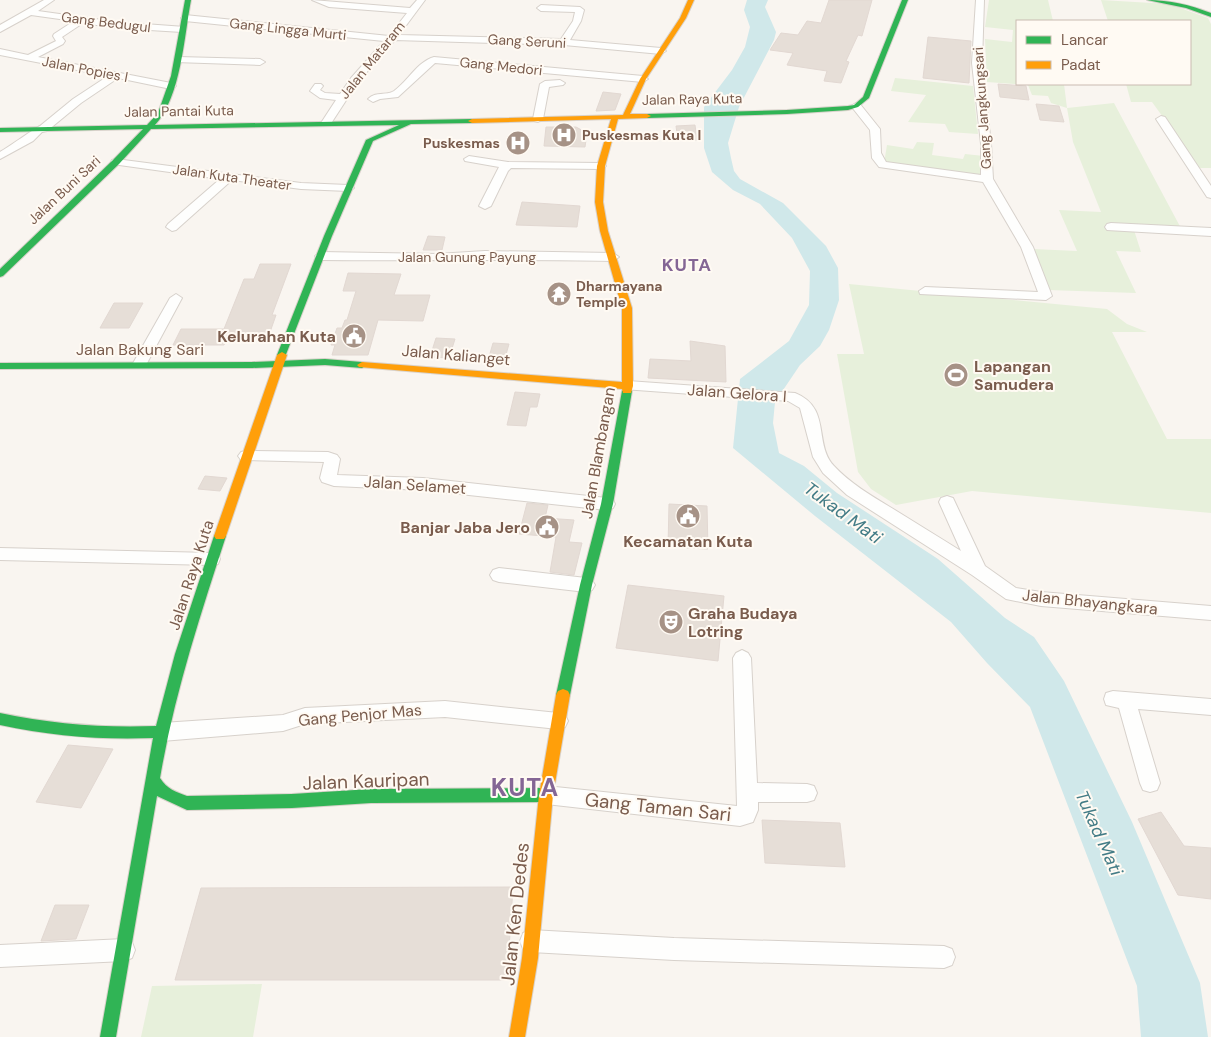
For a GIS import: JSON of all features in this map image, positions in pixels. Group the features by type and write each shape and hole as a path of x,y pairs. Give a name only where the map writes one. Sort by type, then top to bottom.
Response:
{"main road":[{"path":"184,126 173,122 161,114 178,60 188,0"},
{"name":"Jalan Blambangan","path":"546,795 558,720 586,585 607,504 628,386 626,308 624,293 604,231 600,209 601,166 620,116 660,51 683,18 691,0"},
{"path":"856,106 866,98 894,32 905,0"},
{"path":"1150,0 1187,6 1211,15"},
{"path":"1163,0 1211,4"},
{"name":"Jalan Raya Kuta","path":"358,123 824,111 856,106"},
{"name":"Jalan Buni Sari","path":"2,271 116,162 161,114"},
{"name":"Jalan Raya Kuta","path":"108,1037 124,950 142,832 162,732 171,692 212,559 246,456 348,188 370,140 410,122"},
{"path":"358,123 367,133 370,140"},
{"name":"Jalan Pantai Kuta","path":"0,130 358,123"},
{"name":"Jalan Kalianget","path":"281,364 357,363 628,386"},
{"name":"Jalan Bakung Sari","path":"0,366 252,366 281,364"},
{"path":"0,719 38,727 84,733 162,732"},
{"name":"Jalan Kauripan","path":"153,780 158,789 171,799 187,803 292,802 371,796 546,795"},
{"name":"Jalan Ken Dedes","path":"516,1037 531,941 546,795"},
{"name":"Jalan Kauripan","path":"173,809 187,803"},
{"path":"142,832 160,816"}],"street":[{"name":"Gang Bedugul","path":"0,29 50,0"},
{"path":"316,0 329,4 411,11"},
{"name":"Jalan Mataram","path":"326,123 342,97 392,38 421,0"},
{"name":"Gang Jangkungsari","path":"980,0 976,63 986,144 987,179 1027,247 1044,291"},
{"path":"541,8 580,10 577,21 564,42"},
{"name":"Gang Bedugul","path":"30,12 117,25 184,23"},
{"path":"29,58 60,42 57,36 81,20"},
{"name":"Gang Lingga Murti","path":"184,23 392,38"},
{"name":"Gang Seruni","path":"392,38 456,50 564,42 660,51"},
{"name":"Gang Medori","path":"373,99 380,96 395,95 430,61 456,50 643,79"},
{"name":"Jalan Popies I","path":"0,52 171,86"},
{"path":"178,60 260,62"},
{"path":"0,156 29,139 77,101 117,75"},
{"path":"538,119 545,84 560,83"},
{"path":"318,86 315,91 323,96 342,97"},
{"path":"856,106 875,129 878,161 883,165 987,179"},
{"path":"1161,119 1211,195"},
{"path":"469,159 508,164 601,166"},
{"name":"Jalan Kuta Theater","path":"116,162 301,186 348,188"},
{"path":"485,206 503,169 508,164"},
{"path":"172,227 229,177"},
{"path":"1111,227 1211,232"},
{"name":"Jalan Gunung Payung","path":"321,256 437,258 485,255 613,257"},
{"path":"925,291 1042,297 1046,296 1044,291"},
{"path":"139,365 176,298"},
{"name":"Jalan Gelora I","path":"628,386 790,396 802,401 807,406 821,458 828,469 854,491 875,505"},
{"name":"Jalan Selamet","path":"246,456 328,457 332,459 328,478 334,480 423,484 607,504"},
{"path":"947,502 978,570"},
{"name":"Jalan Bhayangkara","path":"875,505 978,570 1003,589 1021,596 1211,613"},
{"path":"0,554 212,559"},
{"path":"499,575 586,585"},
{"path":"742,658 747,792"},
{"path":"1150,783 1120,700 1211,707"},
{"name":"Gang Penjor Mas","path":"162,732 283,723 305,716 445,709 558,720"},
{"name":"Gang Taman Sari","path":"546,795 740,816 746,815 748,810 747,792 807,793"},
{"path":"531,941 674,949 944,957"},
{"path":"0,956 124,950"}],"green space":[{"path":"989,0 1048,0 1053,20 1016,20 1016,84 987,82 985,39 1012,42 1013,30 985,27"},
{"path":"1101,0 1169,4 1208,18 1211,24 1211,168 1200,168 1152,102 1131,102 1126,85 1191,85 1191,20 1108,20"},
{"path":"895,78 973,86 978,134 949,132 945,124 908,122 926,95 891,91"},
{"path":"1028,85 1064,85 1067,108 1051,103 1048,96 1032,95"},
{"path":"1114,103 1183,232 1134,230 1141,252 1116,251 1136,293 1048,290 1033,249 1077,251 1059,210 1101,212 1073,142 1067,108"},
{"path":"917,142 934,143 932,155 963,159 965,154 984,156 984,177 884,163 887,145 913,149"},
{"name":"Lapangan Samudera","path":"849,284 1107,309 1127,324 1147,332 1112,332 1167,439 1211,439 1211,513 972,491 896,505 871,489 858,472 837,354 864,354"},
{"path":"262,984 253,1037 141,1037 152,986"}],"water":[{"name":"Tukad Mati","path":"747,0 768,0 765,7 776,32 774,40 739,107 728,143 734,171 740,179 783,203 826,246 838,268 839,300 829,330 820,346 800,365 775,402 773,423 779,453 804,466 837,493 938,559 1005,618 1034,637 1064,681 1132,822 1200,983 1208,1037 1141,1037 1137,986 1030,707 987,663 951,622 815,516 733,448 740,379 789,341 809,305 810,271 792,238 760,204 733,190 712,172 704,148 704,107 732,70 745,47 750,27 744,10"}],"building":[{"path":"829,0 872,0 862,36 858,35 846,61 849,62 841,83 824,81 827,71 787,65 793,53 770,50 781,33 798,35 807,21 821,23"},
{"path":"928,37 971,41 969,83 923,78"},
{"path":"998,84 1026,86 1029,100 1000,97"},
{"path":"603,92 621,94 615,110 596,111"},
{"path":"1036,104 1059,106 1064,122 1040,120"},
{"path":"695,125 697,140 678,140 676,126"},
{"name":"Puskesmas Kuta I","path":"546,127 576,127 587,133 585,147 544,146"},
{"path":"522,202 580,206 577,227 516,225"},
{"path":"428,236 445,237 442,250 423,250"},
{"path":"260,264 291,264 272,315 276,315 269,335 227,338 224,345 173,345 181,329 224,329 244,279 254,279"},
{"path":"348,273 401,274 394,295 430,295 423,321 378,320 368,355 332,355 335,345 331,345 337,328 342,328 345,320 347,320 356,291 343,291"},
{"path":"114,303 143,303 129,328 100,328"},
{"path":"436,338 455,339 449,358 430,357"},
{"path":"690,341 725,346 726,382 648,378 650,359 691,361"},
{"path":"493,343 509,344 503,365 487,364"},
{"path":"515,392 540,394 537,407 530,407 526,426 507,425"},
{"path":"205,476 227,478 220,491 198,489"},
{"path":"527,503 548,505 545,518 574,520 569,542 582,543 574,575 550,572 556,537 519,534"},
{"name":"Kecamatan Kuta","path":"669,504 707,506 708,549 668,547"},
{"name":"Graha Budaya Lotring","path":"628,585 724,596 718,661 616,648"},
{"path":"68,745 113,749 81,808 36,802"},
{"path":"1161,812 1184,846 1211,848 1211,899 1178,895 1138,819"},
{"path":"762,820 840,823 845,867 765,863"},
{"path":"513,887 507,980 175,980 201,888"},
{"path":"55,905 89,905 76,939 41,941"}],"traffic: fast":[{"path":"0,274 116,162 161,114 174,76 188,0"},
{"path":"647,116 787,112 856,106 866,98 905,0"},
{"path":"1150,0 1187,6 1211,15"},
{"path":"0,130 472,121"},
{"path":"282,355 328,236 370,140 410,122"},
{"path":"0,366 252,365 325,362 362,365"},
{"path":"563,695 586,585 607,504 627,391"},
{"path":"108,1037 160,737 181,654 220,536"},
{"path":"0,719 40,727 81,731 121,733 162,732"},
{"path":"153,779 159,789 167,795 187,803 292,801 371,796 546,795"}],"traffic: slow":[{"path":"626,116 643,79 683,18 691,0"},
{"path":"472,121 647,116"},
{"path":"615,117 601,166 599,202 604,231 627,308 627,391"},
{"path":"220,536 282,355"},
{"path":"362,365 628,386"},
{"path":"517,1037 530,958 546,795 563,695"}],"place":[{"name":"Puskesmas Kuta I","path":"564,135"},
{"name":"Puskesmas","path":"518,143"},
{"name":"Dharmayana Temple","path":"559,294"},
{"name":"Kelurahan Kuta","path":"354,336"},
{"name":"Lapangan Samudera","path":"956,375"},
{"name":"Kecamatan Kuta","path":"688,516"},
{"name":"Banjar Jaba Jero","path":"547,527"},
{"name":"Graha Budaya Lotring","path":"671,622"}],"district":[{"name":"KUTA","path":"687,265"},
{"name":"KUTA","path":"525,787"}]}
